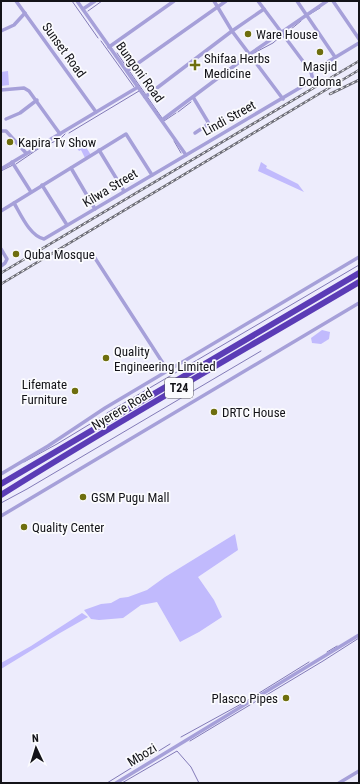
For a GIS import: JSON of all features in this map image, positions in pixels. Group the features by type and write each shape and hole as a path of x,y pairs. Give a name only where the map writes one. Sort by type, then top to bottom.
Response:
{"highway":[{"name":"Nyerere Road","path":"1,484 359,273"},
{"name":"Nyerere Road","path":"1,495 359,282"}],"street":[{"name":"Sunset Road","path":"16,1 96,112"},
{"name":"Bungoni Road","path":"77,1 186,155"},
{"path":"83,9 95,1"},
{"path":"110,47 174,1"},
{"path":"214,1 232,31 283,99"},
{"path":"127,71 226,1"},
{"path":"258,1 311,72 359,43"},
{"path":"297,1 335,57"},
{"path":"162,120 250,54 327,1"},
{"path":"332,1 359,39"},
{"path":"145,97 232,31 264,9"},
{"path":"1,31 14,25 25,13"},
{"name":"Lindi Street","path":"186,155 313,80 311,72"},
{"path":"1,169 138,87"},
{"path":"1,90 24,88 29,90 60,134"},
{"path":"192,97 208,122 207,125 195,133"},
{"path":"6,119 20,113 37,100"},
{"path":"1,131 6,131 26,153"},
{"path":"1,211 126,134 152,175"},
{"path":"99,150 124,191"},
{"name":"Kilwa Street","path":"14,203 32,231 44,239 186,155"},
{"path":"12,162 31,192"},
{"path":"71,168 95,209"},
{"path":"42,185 67,225"},
{"path":"1,249 7,259 1,266"},
{"path":"93,255 168,371"},
{"path":"1,474 48,446 105,408 359,257"},
{"path":"1,516 359,303"},
{"name":"Mbozi","path":"116,783 359,635"},
{"path":"339,783 359,771"}],"shaded area":[{"path":"8,71 9,85 1,86 1,72"},
{"path":"84,144 91,155 85,158 81,150 79,151 77,148"},
{"path":"261,162 267,166 266,168 298,184 304,192 258,171"},
{"path":"322,330 330,332 329,339 321,344 312,343 311,338"},
{"path":"235,534 238,550 198,577 214,600 222,617 180,642 157,602 141,605 123,618 99,620 91,619 84,610 101,604 111,603 120,598 128,597 147,590 165,577"},
{"path":"82,613 88,617 1,669 1,663 31,646"}],"waterway":[{"path":"72,1 98,38"},
{"path":"88,11 102,1"},
{"path":"310,14 320,8"},
{"path":"285,34 301,21"},
{"path":"254,53 273,43 282,35"},
{"path":"101,41 134,87"},
{"path":"117,53 128,69"},
{"path":"130,72 162,118"},
{"path":"69,133 139,91"},
{"path":"178,112 191,102"},
{"path":"164,121 176,113"},
{"path":"61,138 65,134"},
{"path":"16,164 38,149 60,139"},
{"path":"174,141 181,153"},
{"path":"1,171 13,165"},
{"path":"107,413 359,265"},
{"path":"1,503 261,351"},
{"path":"24,462 100,418"},
{"path":"190,741 359,638"},
{"path":"327,652 337,646"},
{"path":"181,737 243,703 309,662"},
{"path":"107,783 170,744"},
{"path":"122,783 177,751 191,767 199,783"}],"railway":[{"path":"1,273 359,61"},
{"path":"1,284 359,70"},
{"path":"330,94 359,80"}],"place":[{"name":"Ware House","path":"248,34"},
{"name":"Masjid Dodoma","path":"320,52"},
{"name":"Shifaa Herbs Medicine","path":"195,65"},
{"name":"Kapira Tv Show","path":"10,142"},
{"name":"Quba Mosque","path":"16,254"},
{"name":"Quality Engineering Limited","path":"106,358"},
{"name":"Lifemate Furniture","path":"75,391"},
{"name":"DRTC House","path":"214,412"},
{"name":"GSM Pugu Mall","path":"83,497"},
{"name":"Quality Center","path":"24,527"},
{"name":"Plasco Pipes","path":"286,698"}]}
